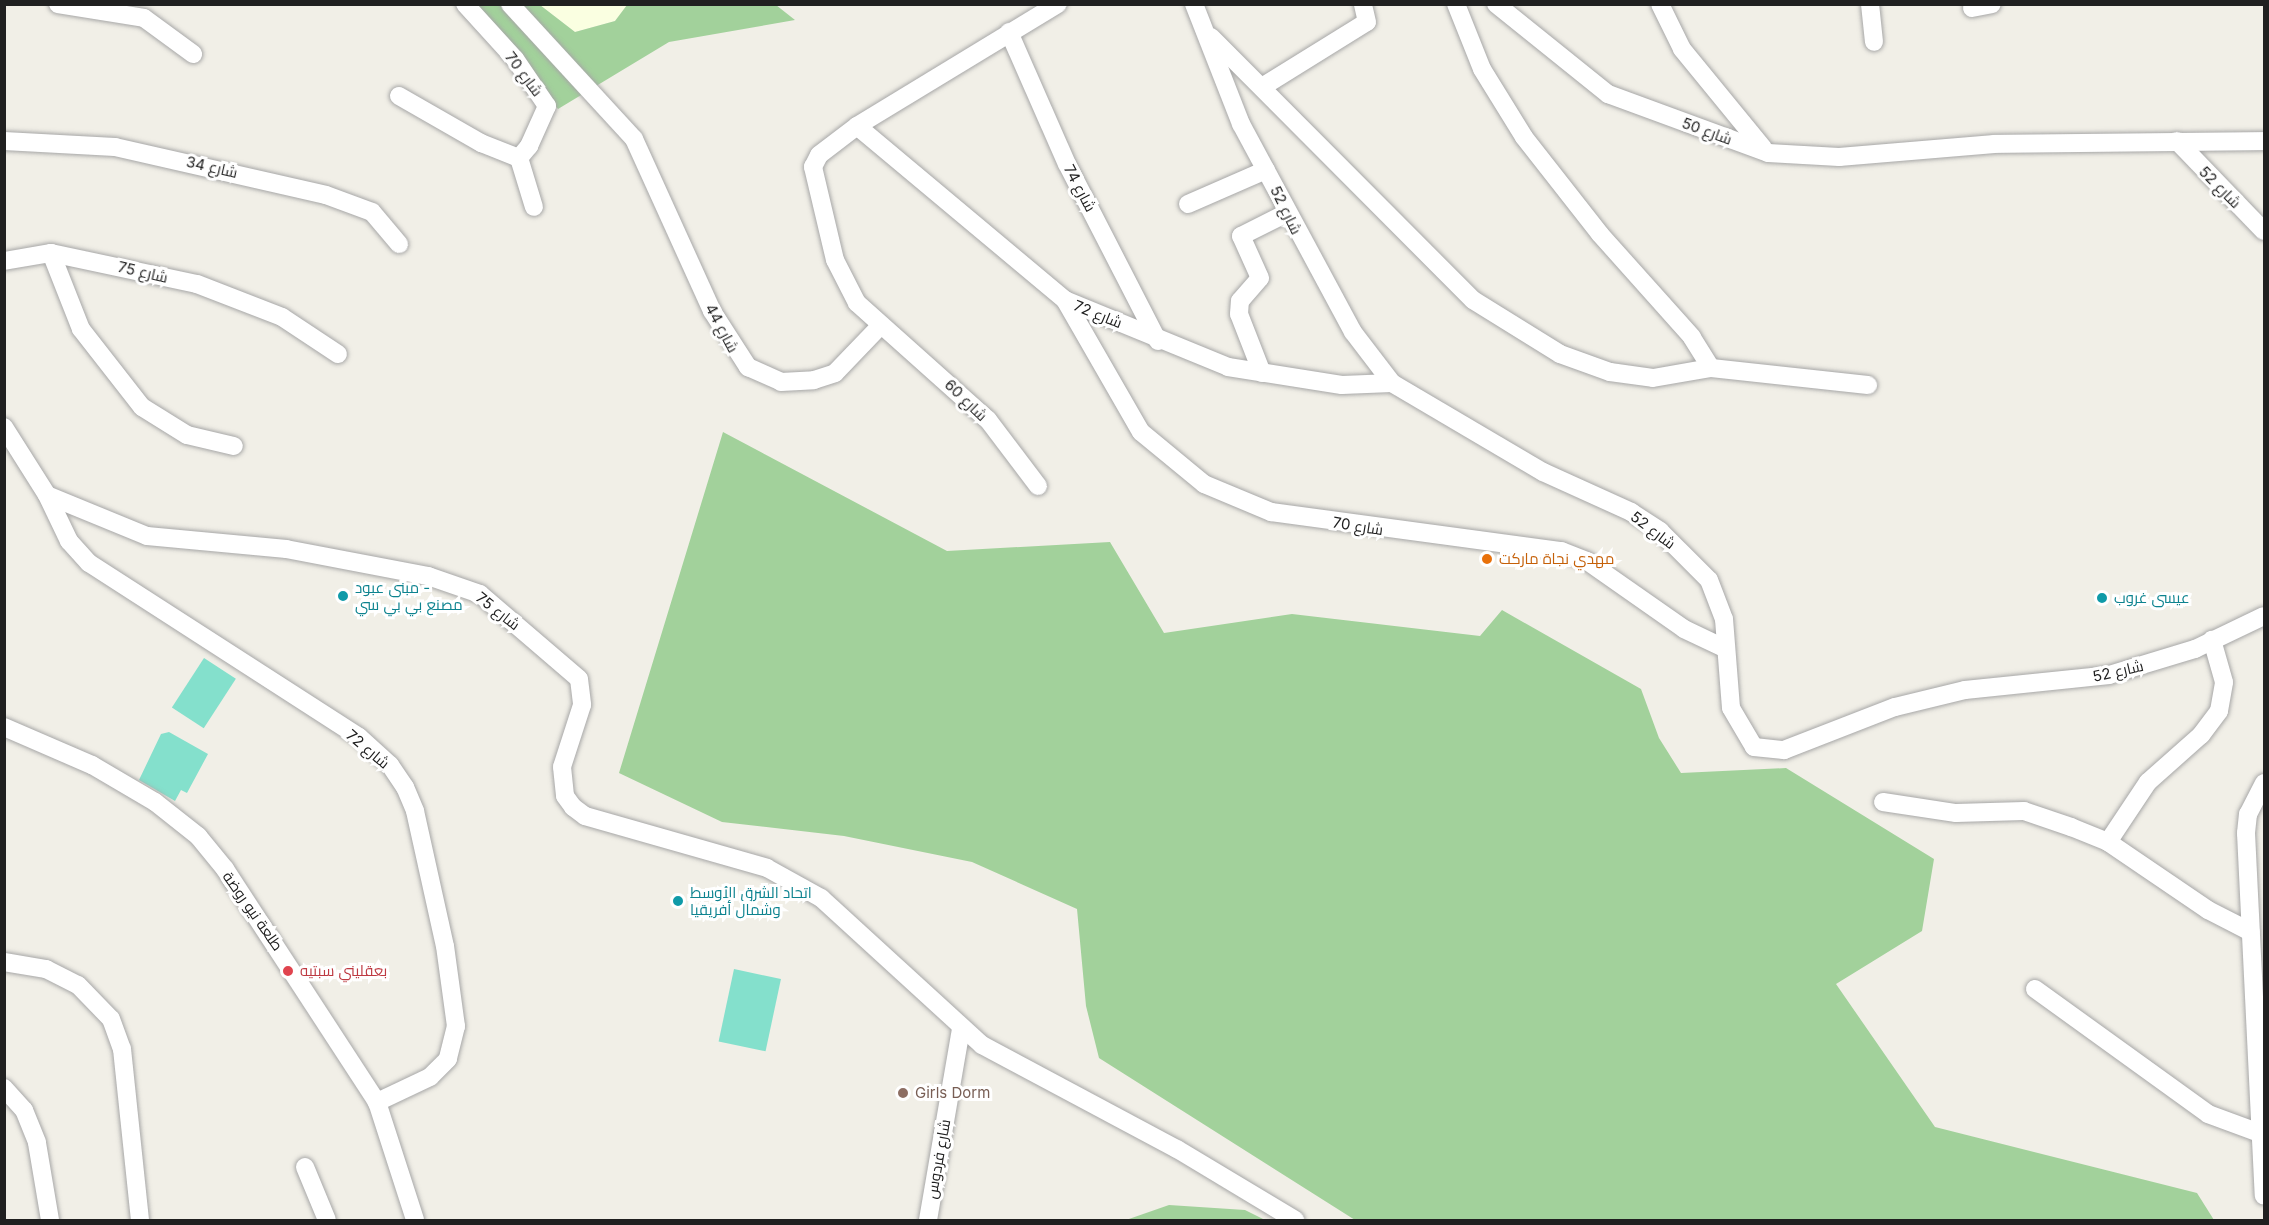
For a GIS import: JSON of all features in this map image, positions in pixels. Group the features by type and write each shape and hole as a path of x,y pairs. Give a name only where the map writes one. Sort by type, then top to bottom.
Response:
{"street":[{"path":"58,4 144,18 193,54"},
{"name":"شارع 70","path":"465,4 515,59 548,106 519,158"},
{"name":"شارع 44","path":"510,4 634,139 712,311 748,368 781,382 814,380 835,372 881,325"},
{"path":"881,325 857,303 844,282 814,183 819,155 857,126 1058,4"},
{"name":"شارع 52","path":"1194,4 1210,36 1241,124 1353,332 1392,383 1543,472 1597,495 1660,531 1709,580 1721,607 1725,684 1738,726 1754,747 1772,751 1895,707 1965,690 2109,675 2212,640 2265,616"},
{"path":"1262,87 1302,58 1367,22 1363,4"},
{"path":"1456,4 1482,69 1524,137 1692,337 1712,368"},
{"name":"شارع 50","path":"1496,4 1608,94 1768,153"},
{"name":"شارع 50","path":"1659,4 1682,49 1768,153"},
{"path":"1870,4 1874,42"},
{"path":"1972,8 1992,4"},
{"name":"شارع 74","path":"1009,32 1067,164 1158,341"},
{"path":"1210,36 1473,300 1529,336 1587,366 1632,376 1712,368 1868,385"},
{"path":"399,96 481,143 519,158 534,207"},
{"name":"شارع 72","path":"857,126 1065,300 1158,341 1262,373 1342,385 1392,383"},
{"name":"شارع 34","path":"4,141 116,147 326,195 372,212 399,244"},
{"name":"شارع 52","path":"2177,141 2265,231"},
{"path":"1768,153 1839,157 1994,144 2265,141"},
{"path":"1188,204 1266,170"},
{"path":"1262,373 1239,314 1240,301 1260,278 1241,236 1287,213"},
{"path":"51,254 81,329 142,407 187,435 234,446"},
{"name":"شارع 75","path":"4,261 51,254 197,284 282,317 338,354"},
{"name":"شارع 70","path":"1065,300 1141,432 1204,484 1271,512 1561,551 1587,561 1684,629 1724,648"},
{"name":"شارع 60","path":"881,325 988,420 1038,486"},
{"path":"4,427 47,495"},
{"name":"شارع 72","path":"47,495 69,541 89,563 359,737 390,765 405,787 415,811 446,946 456,1026 448,1059 430,1077 377,1102"},
{"name":"شارع 75","path":"47,495 147,536 286,549 428,576 480,594 579,679 582,705 562,767 565,796 573,807 585,816 767,868 821,898 982,1045 1177,1149 1295,1221"},
{"path":"2108,842 2148,782 2194,742 2219,711 2224,682 2212,640"},
{"name":"طلعة نيو روضة","path":"4,726 92,765 155,802 198,836 256,911 377,1102 415,1221"},
{"path":"2264,786 2246,833 2257,1132 2265,1196"},
{"path":"1883,802 1956,813 2024,811 2108,842 2208,910 2251,932"},
{"path":"4,962 46,969 78,986 111,1019 124,1061 140,1221"},
{"path":"2035,990 2208,1114 2257,1132"},
{"name":"شارع فردوس","path":"928,1221 961,1028"},
{"path":"955,1061 982,1045"},
{"path":"4,1088 24,1110 37,1143 50,1221"},
{"path":"305,1167 327,1221"}],"shaded area":[{"path":"540,5 627,5 615,21 575,32"},
{"path":"204,658 236,679 204,728 172,707"},
{"path":"169,732 208,754 187,793 181,790 175,801 139,780 161,734"},
{"path":"734,969 781,979 766,1051 719,1041"}],"green space":[{"path":"469,5 540,5 575,32 615,21 627,5 776,5 795,20 669,42 558,109"},
{"path":"723,432 947,551 1110,542 1164,633 1292,614 1480,636 1502,610 1641,689 1659,738 1681,773 1786,768 1934,859 1922,931 1836,984 1935,1127 2197,1193 2214,1220 1355,1220 1099,1058 1086,1006 1077,909 972,862 844,836 722,822 619,773"},
{"path":"1169,1205 1245,1210 1265,1220 1126,1220"}],"place":[{"name":"مهدي نجاة ماركت","path":"1487,559"},
{"name":"مبنى عبود - مصنع بي بي سي","path":"343,596"},
{"name":"عيسى غروب","path":"2102,598"},
{"name":"اتحاد الشرق الأوسط وشمال أفريقيا","path":"678,901"},
{"name":"بعقليني سبتيه","path":"288,971"},
{"name":"Girls Dorm","path":"903,1093"}]}
